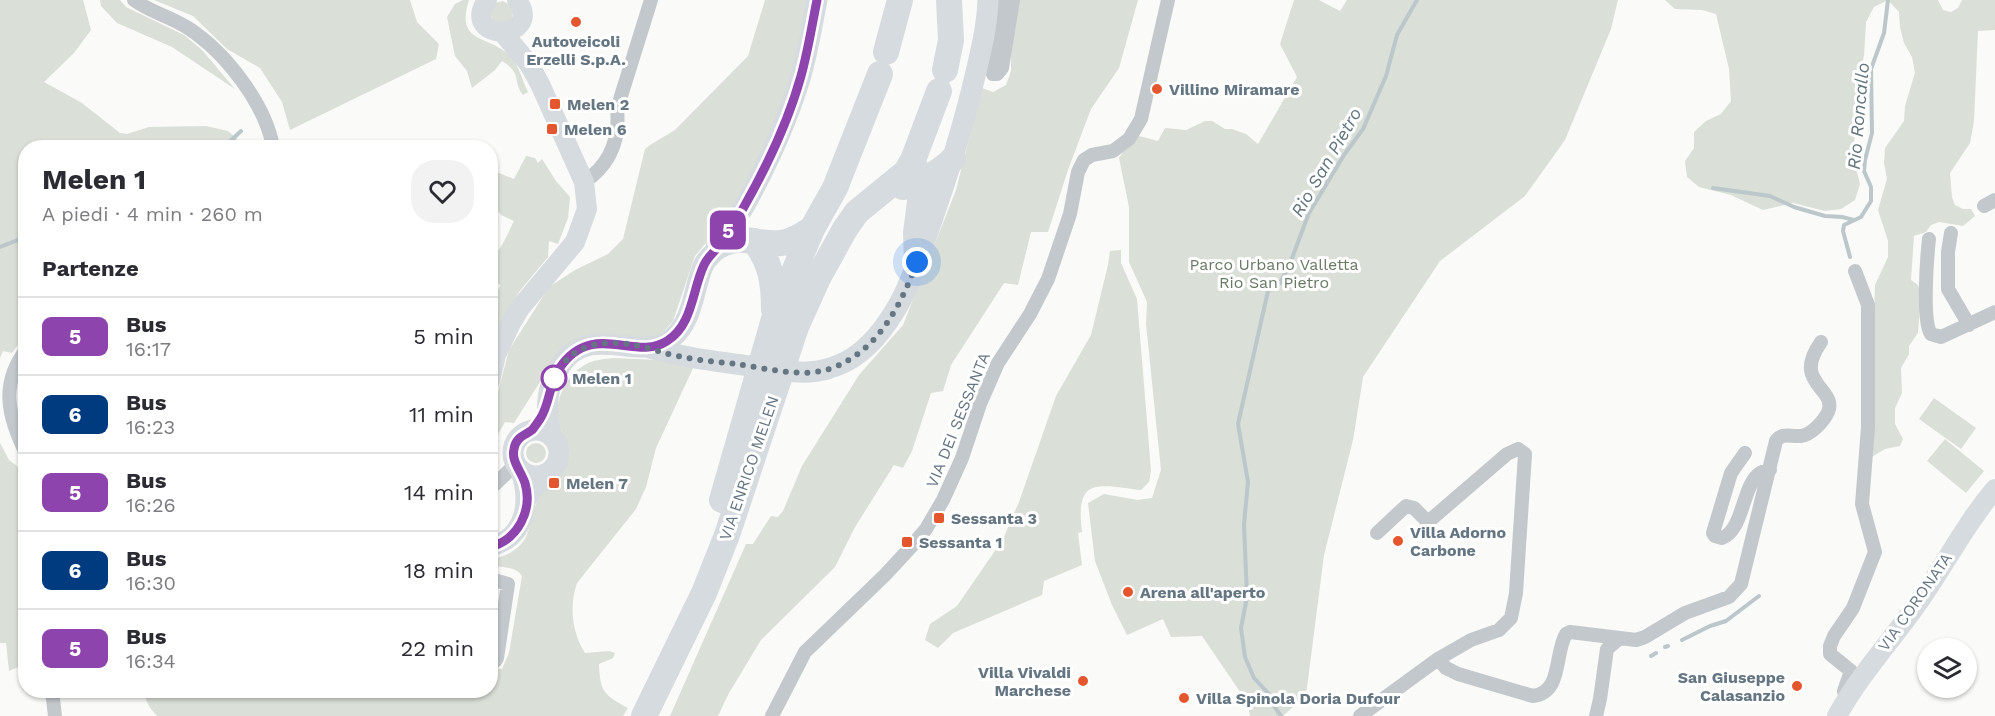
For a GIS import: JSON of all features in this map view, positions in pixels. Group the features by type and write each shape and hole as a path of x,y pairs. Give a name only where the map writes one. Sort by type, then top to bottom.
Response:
{"highway":[{"path":"774,319 812,229 835,188 883,63 900,0"},
{"path":"917,262 916,233 921,194 916,171 951,40 949,0"},
{"path":"916,171 941,170 954,159"},
{"name":"VIA ENRICO MELEN","path":"644,716 682,641 712,573 768,416 796,327 818,278 850,220 877,195 916,171"},
{"path":"719,246 736,239 771,244 783,243 812,229"},
{"path":"754,241 766,259 773,278 774,319"},
{"name":"VIA ENRICO MELEN","path":"625,716 660,653 693,581 724,491 774,319"}],"main road":[{"path":"531,431 546,408 557,372 576,351 603,343 657,346 665,343 680,329 693,301 704,266 742,211 755,187 790,105 806,58 817,0"},
{"path":"646,347 672,355 795,372 830,369 857,354 874,338 894,314 909,285 954,159 982,46 988,0"},
{"path":"546,408 552,437"},
{"path":"531,431 542,431 552,437 559,446 560,453 559,461 549,473 534,477 518,467 513,449 521,436 531,431"}],"street":[{"path":"134,0 186,26 220,55 246,88 264,118 271,140"},
{"path":"486,0 482,19 490,30 511,29"},
{"path":"511,29 522,12 517,0"},
{"path":"584,182 605,164 614,148 619,126 617,109 651,0"},
{"path":"1002,0 990,66 993,74 997,74 1002,68 1013,0"},
{"name":"VIA DEI SESSANTA","path":"772,716 805,652 885,575 921,535 938,510 962,458 980,404 998,363 1030,314 1048,279 1070,214 1078,172 1084,160 1092,155 1113,151 1129,140 1141,119 1168,0"},
{"path":"498,351 520,308 575,242 586,209 584,182 511,29"},
{"path":"1951,233 1948,252 1948,288 1969,325"},
{"path":"1929,239 1926,274 1928,330 1936,337 1941,337 1995,312"},
{"path":"1848,699 1844,691 1851,671 1830,654 1830,646 1853,608 1875,552 1862,504 1868,427 1868,305 1855,271"},
{"path":"1438,659 1446,668 1458,674 1533,696 1544,693 1552,684 1566,634 1570,632 1636,640 1684,613 1729,597 1738,590 1776,441 1779,437 1806,435 1828,413 1830,404 1815,382 1811,369 1812,356 1821,342"},
{"path":"18,361 10,384 8,406 18,437"},
{"path":"1360,716 1438,659 1471,640 1499,630 1511,618 1516,593 1525,454 1518,449 1507,454 1428,522 1414,508 1406,506 1377,533"},
{"path":"1745,453 1731,473 1713,533 1715,536 1722,538 1728,535 1740,515 1754,480 1760,473 1770,470"},
{"path":"498,483 518,467 526,506"},
{"path":"498,544 514,534 526,506 549,473"},
{"name":"VIA CORONATA","path":"1837,716 1886,644 1920,601 1977,511 1995,489"},
{"path":"498,581 508,584 498,658"},
{"path":"1596,716 1606,649 1620,638"},
{"path":"53,698 56,716"}],"green space":[{"path":"0,0 83,0 91,30 74,53 44,82 82,103 120,133 127,134 149,127 206,126 228,131 238,140 18,140 18,345 12,353 3,351 0,358"},
{"path":"100,0 120,0 126,7 184,35 202,50 235,89 172,47 117,23 101,6"},
{"path":"154,0 410,0 417,22 439,44 436,59 290,130 282,102 260,68 227,49 193,16"},
{"path":"469,0 466,24 470,31 511,57 528,92 523,95 513,70 502,61 495,70 472,88 467,71 455,56 447,17 455,4"},
{"path":"765,0 808,0 788,90 744,197 695,256 673,321 654,338 557,355 514,423 505,422 498,434 498,392 509,350 549,287 575,270 608,254 623,239 645,149 675,130 748,56"},
{"path":"1020,0 1138,0 1119,68 1091,109 1048,232 1031,232 1018,285 1004,283 951,365 943,391 931,393 912,451 903,468 894,465 855,527 835,567 761,640 718,716 670,716 746,544 753,544 771,516 778,517 783,511 802,466 859,375 903,325 956,190 982,88 993,92 1006,85 1011,71 1011,24"},
{"name":"Parco Urbano Valletta Rio San Pietro","path":"1294,0 1319,0 1340,11 1347,0 1618,0 1611,29 1565,140 1525,196 1440,261 1363,377 1353,440 1324,555 1306,695 1283,716 1250,716 1247,702 1202,636 1171,637 1163,619 1127,635 1112,605 1095,561 1088,503 1104,494 1138,500 1152,498 1161,470 1146,324 1147,302 1129,262 1129,207 1119,158 1135,135 1158,141 1165,128 1186,130 1205,121 1212,121 1225,129 1246,134 1258,144 1297,77 1280,44"},
{"path":"1665,0 1888,0 1874,7 1866,22 1864,56 1860,72 1864,104 1863,121 1855,136 1852,152 1860,184 1855,200 1841,209 1825,211 1793,203 1763,210 1731,195 1699,187 1687,177 1685,161 1694,148 1694,132 1706,121 1721,114 1731,101 1729,69 1716,14 1702,10 1675,9"},
{"path":"1888,0 1938,0 1943,10 1951,12 1958,8 1962,0 1995,0 1995,30 1978,31 1974,121 1970,143 1950,173 1955,205 1963,209 1971,209 1975,216 1963,226 1939,222 1931,225 1926,232 1914,236 1911,280 1918,285 1921,294 1918,333 1909,346 1909,354 1901,368 1902,393 1895,408 1895,424 1903,439 1900,446 1885,449 1870,458 1875,285 1888,257 1888,241 1878,210 1887,179 1884,163 1885,148 1904,121 1905,106 1915,73 1912,57 1904,43 1899,12"},
{"path":"503,1 513,7 512,22 493,22 490,10 495,3"},
{"path":"526,156 535,158 538,163 542,159 570,197 568,218 558,244 549,241 548,257 519,292 498,328 498,290 501,285 498,284 498,251 514,221 498,212 498,173 514,179"},
{"path":"1121,250 1121,263 1137,299 1151,471 1149,482 1141,490 1101,486 1092,488 1082,501 1082,532 1078,533 1082,565 1044,581 1042,595 953,633 938,648 925,640 930,624 957,606 1003,539 1019,502 1056,396 1091,335 1110,251"},
{"path":"614,358 659,360 694,366 656,448 646,487 636,509 577,583 573,601 573,619 577,637 585,653 609,651 615,653 613,658 599,664 601,681 605,692 613,700 628,708 623,716 157,716 152,710 146,698 498,698 498,669 502,669 509,653 522,576 512,569 498,567 498,557 517,548 524,540 544,488 562,470 569,456 569,447 559,426 557,414 559,398 566,383 586,364"},
{"path":"1934,398 1976,428 1961,449 1919,419"},
{"path":"1945,439 1984,471 1966,493 1927,461"},
{"path":"0,443 9,460 18,469 18,667 9,671 6,643 0,643"},
{"path":"536,443 543,446 546,453 543,460 536,463 529,460 526,453 529,446"}],"waterway":[{"name":"Rio San Pietro","path":"1281,716 1271,702 1269,694 1254,678 1245,657 1241,628 1247,597 1244,524 1248,482 1238,424 1268,291 1280,283 1289,266 1309,213 1344,155 1363,129 1386,76 1397,35 1417,0"},
{"name":"Rio Roncallo","path":"1850,257 1843,231 1844,225 1861,217 1871,201 1871,187 1864,171 1872,133 1871,69 1884,33 1888,0"},
{"path":"231,140 241,131"},
{"path":"1713,188 1770,196 1794,207 1825,216 1854,220"},
{"path":"0,247 18,240"},
{"name":"Rio Roncallo","path":"1682,640 1726,621 1759,596"},
{"name":"Rio Roncallo","path":"1651,656 1656,653"}],"bus line":[{"name":"5","path":"498,545 510,538 518,528 527,499 520,470 513,457 513,449 521,436 531,431 540,419 546,408 554,378 569,356 584,347 597,344 657,346 674,336 683,324 706,260 719,246 742,211 773,147 801,77 817,0"}],"place":[{"name":"Autoveicoli Erzelli S.p.A.","path":"576,22"},
{"name":"Villino Miramare","path":"1157,89"},
{"name":"Melen 2","path":"555,104"},
{"name":"Melen 6","path":"552,129"},
{"name":"Melen 1","path":"554,378"},
{"name":"Melen 7","path":"554,483"},
{"name":"Sessanta 3","path":"939,518"},
{"name":"Villa Adorno Carbone","path":"1398,541"},
{"name":"Sessanta 1","path":"907,542"},
{"name":"Arena all'aperto","path":"1128,592"},
{"name":"Villa Vivaldi Marchese","path":"1083,681"},
{"name":"San Giuseppe Calasanzio","path":"1797,686"},
{"name":"Villa Spinola Doria Dufour","path":"1184,698"}],"route":[{"path":"554,378 564,362 576,351 603,343 646,347 695,359 795,372 830,369 846,362 866,347 888,322 899,306 917,262"}]}
